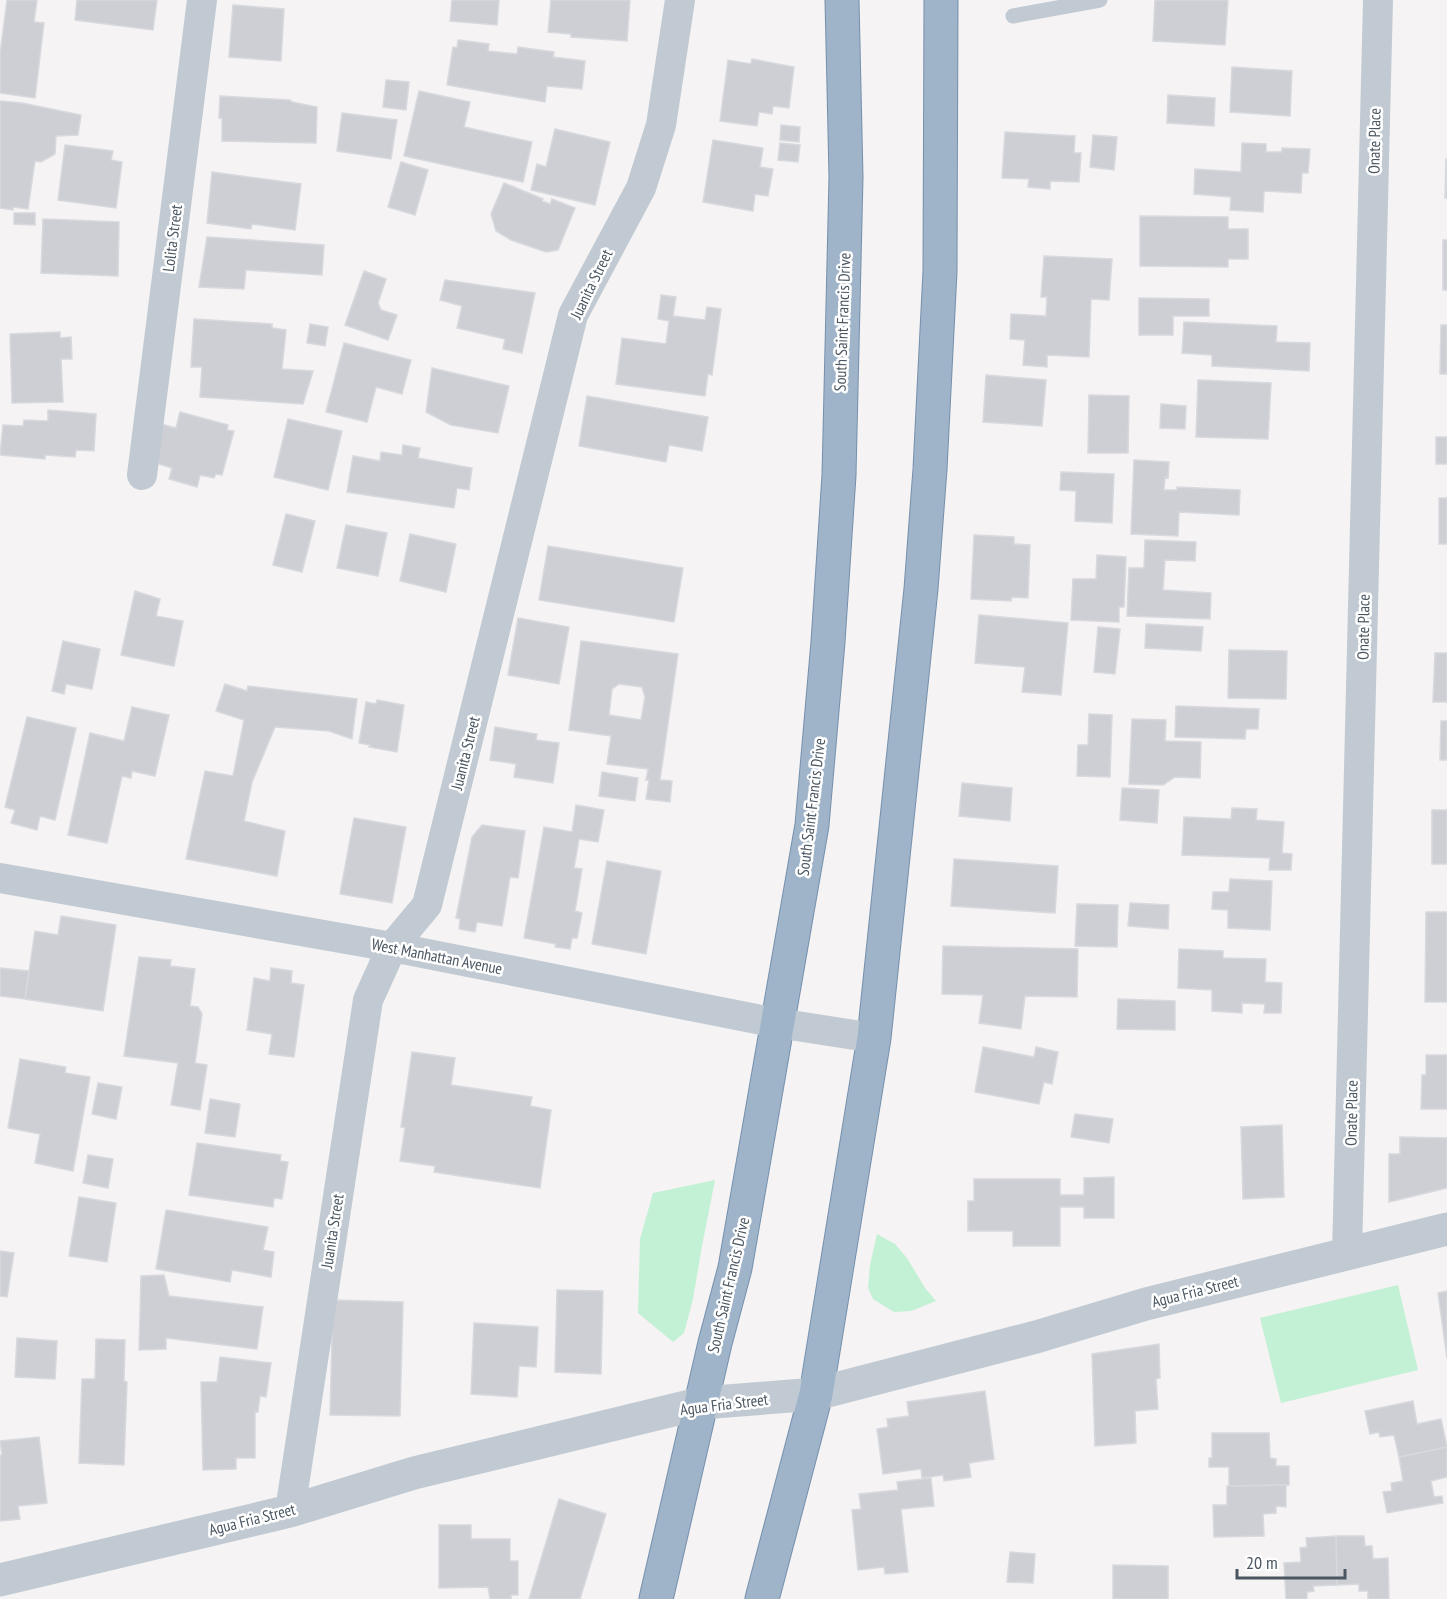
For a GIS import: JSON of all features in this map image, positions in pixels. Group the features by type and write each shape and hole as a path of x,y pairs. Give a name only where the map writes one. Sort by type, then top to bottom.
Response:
{"highway":[{"name":"South Saint Francis Drive","path":"656,1599 715,1343 735,1268 812,825 828,642 839,475 846,177 842,0"},
{"path":"762,1599 816,1394 874,1038 919,612 929,481 940,271 941,0"}],"street":[{"name":"Lolita Street","path":"142,475 202,0"},
{"name":"Juanita Street","path":"290,1511 368,1000 392,947 427,905 573,315 641,188 661,125 680,0"},
{"name":"Onate Place","path":"1347,1254 1378,0"},
{"name":"West Manhattan Avenue","path":"0,878 392,947 777,1023 874,1038"},
{"name":"Agua Fria Street","path":"0,1580 290,1511 414,1473 702,1403 816,1394 1036,1337 1146,1304 1447,1229"}],"lane":[{"path":"1013,16 1100,0"}],"green space":[{"path":"715,1180 693,1299 684,1333 673,1342 638,1313 640,1239 653,1193"},
{"path":"877,1234 895,1244 936,1301 911,1311 894,1312 873,1299 868,1288 870,1265"},
{"path":"1398,1285 1418,1370 1281,1403 1260,1318"}],"building":[{"path":"7,0 37,0 34,22 44,23 35,98 0,93 0,54"},
{"path":"77,0 157,0 153,30 75,20"},
{"path":"452,0 499,0 497,25 450,21"},
{"path":"551,0 630,0 627,41 571,37 571,34 548,32"},
{"path":"1155,0 1228,0 1225,45 1153,41"},
{"path":"233,5 284,9 281,61 229,57"},
{"path":"458,40 489,44 488,51 517,54 518,47 554,52 553,57 585,61 582,89 547,86 545,102 447,85 453,47 457,48"},
{"path":"752,59 794,67 789,108 773,106 772,114 759,112 757,126 720,121 728,60 751,64"},
{"path":"1232,67 1292,71 1290,116 1230,112"},
{"path":"386,80 409,82 406,110 383,107"},
{"path":"419,91 470,102 464,127 532,142 523,182 404,156"},
{"path":"1168,95 1215,98 1214,126 1167,123"},
{"path":"220,96 290,100 317,107 316,143 222,141 222,118 219,118"},
{"path":"0,101 81,115 78,135 56,136 55,154 41,162 35,161 28,209 0,208"},
{"path":"342,113 397,120 391,159 337,151"},
{"path":"781,125 800,127 799,142 780,140"},
{"path":"555,129 610,142 595,205 531,190 537,164 546,167"},
{"path":"1005,132 1075,136 1074,153 1081,153 1079,182 1050,181 1050,189 1028,187 1029,179 1002,178"},
{"path":"1093,135 1117,137 1114,170 1090,167"},
{"path":"713,140 763,148 760,167 773,169 768,196 755,194 753,211 703,202"},
{"path":"780,143 800,145 798,162 778,160"},
{"path":"1242,143 1266,144 1266,152 1282,152 1282,148 1310,149 1308,173 1302,173 1301,193 1264,191 1263,212 1230,210 1231,197 1194,194 1195,169 1241,172"},
{"path":"65,145 113,151 111,160 122,162 116,208 58,200"},
{"path":"1446,159 1447,198 1445,198"},
{"path":"401,162 428,170 415,215 388,207"},
{"path":"212,172 301,184 295,230 252,224 251,229 207,223"},
{"path":"504,183 550,204 552,199 575,208 558,250 546,252 511,240 496,231 491,214"},
{"path":"14,213 35,213 35,225 14,224"},
{"path":"1140,216 1228,217 1228,229 1248,229 1248,259 1228,259 1228,267 1140,266"},
{"path":"43,219 119,222 118,276 41,273"},
{"path":"207,237 324,245 322,275 246,270 244,289 199,287"},
{"path":"1443,240 1447,240 1447,290 1443,290"},
{"path":"1044,256 1112,259 1109,300 1091,299 1089,357 1047,355 1047,367 1023,365 1025,340 1010,339 1011,314 1046,316 1047,297 1041,297"},
{"path":"364,271 386,279 378,303 381,310 397,315 388,340 345,325"},
{"path":"445,280 535,293 522,353 503,349 505,339 457,328 462,306 440,300"},
{"path":"661,295 676,297 673,316 705,320 707,307 721,309 712,375 708,374 705,396 616,384 622,338 666,344 669,321 658,319"},
{"path":"1139,298 1209,299 1209,316 1173,316 1173,335 1139,335"},
{"path":"194,319 272,324 272,328 286,330 282,369 313,371 303,404 200,397 202,367 191,367"},
{"path":"1184,322 1277,326 1276,342 1310,343 1309,371 1212,366 1212,355 1182,353"},
{"path":"310,324 328,327 325,346 307,343"},
{"path":"1441,325 1447,325 1447,374 1440,374"},
{"path":"60,332 60,338 71,337 72,359 61,359 63,402 12,403 10,334"},
{"path":"344,343 411,360 402,394 376,387 367,422 326,412"},
{"path":"432,368 509,386 498,433 451,425 426,412"},
{"path":"986,375 1046,380 1042,426 983,422"},
{"path":"1198,380 1271,383 1268,439 1196,437"},
{"path":"1089,395 1129,396 1128,453 1088,453"},
{"path":"587,396 708,417 702,451 669,445 666,462 579,446"},
{"path":"1161,404 1186,406 1185,429 1160,428"},
{"path":"48,410 96,414 94,451 76,450 75,457 45,455 45,459 0,455 3,425 23,426 24,420 48,421"},
{"path":"180,412 228,425 227,430 234,431 222,475 216,474 214,478 200,475 197,487 169,479 172,468 147,460 157,423 176,428"},
{"path":"288,419 342,431 328,490 274,477"},
{"path":"1436,437 1447,437 1447,464 1436,464"},
{"path":"403,445 420,448 418,458 472,468 469,490 457,488 454,508 347,492 353,456 380,461 381,452 402,455"},
{"path":"1134,460 1169,462 1168,478 1165,477 1164,490 1177,490 1177,487 1240,490 1239,515 1179,512 1178,536 1131,534"},
{"path":"1061,472 1114,474 1112,523 1075,521 1076,491 1060,490"},
{"path":"1439,498 1447,498 1447,544 1439,544"},
{"path":"286,514 315,521 302,572 273,565"},
{"path":"346,525 387,533 378,576 337,568"},
{"path":"410,534 456,544 446,592 400,581"},
{"path":"974,535 1014,537 1014,544 1030,545 1028,598 1012,597 1011,601 971,599"},
{"path":"1145,540 1196,542 1195,561 1165,560 1163,590 1211,593 1210,619 1127,616 1129,568 1144,568"},
{"path":"548,546 683,568 674,622 539,600"},
{"path":"1097,555 1126,557 1124,607 1119,607 1119,622 1071,620 1073,579 1096,579"},
{"path":"135,591 160,599 156,616 183,621 174,666 121,655"},
{"path":"979,615 1068,623 1061,695 1022,692 1025,667 975,663"},
{"path":"518,618 569,627 559,684 508,675"},
{"path":"1146,624 1203,627 1201,651 1145,648"},
{"path":"1098,627 1120,629 1115,674 1094,672"},
{"path":"63,641 100,649 92,689 66,684 64,694 52,691"},
{"path":"581,641 678,654 660,780 672,781 670,802 646,799 648,769 607,764 611,736 569,730","holes":["619,684 642,687 645,697 641,720 609,715 612,689"]},
{"path":"1229,650 1287,651 1286,699 1228,698"},
{"path":"1435,653 1447,653 1447,702 1433,702"},
{"path":"225,684 247,691 248,686 357,699 352,739 329,731 275,727 252,782 244,821 285,831 277,876 186,859 205,771 233,776 244,720 216,711"},
{"path":"377,700 404,705 397,752 359,743 366,702 376,704"},
{"path":"1176,706 1259,709 1258,729 1246,729 1245,739 1175,737"},
{"path":"132,707 169,715 155,776 132,771 131,778 122,776 107,843 68,835 90,733 124,741"},
{"path":"1089,714 1112,715 1110,777 1077,776 1078,745 1088,745"},
{"path":"27,717 76,728 55,820 40,816 37,830 11,823 15,810 5,807"},
{"path":"1132,719 1166,720 1165,741 1201,742 1200,778 1175,777 1163,785 1129,784"},
{"path":"1441,721 1447,721 1447,760 1440,760"},
{"path":"495,727 537,734 536,740 559,743 553,783 514,777 516,764 490,760"},
{"path":"602,772 638,778 635,801 599,796"},
{"path":"962,783 1012,788 1010,821 959,816"},
{"path":"1122,788 1159,790 1157,823 1120,820"},
{"path":"576,805 604,810 598,842 579,839 574,868 582,869 575,911 582,913 577,938 572,938 570,949 524,938 544,827 572,832"},
{"path":"1232,808 1257,809 1256,820 1284,822 1282,853 1292,854 1291,870 1269,870 1270,858 1182,855 1184,817 1231,819"},
{"path":"1432,810 1447,810 1447,864 1432,864"},
{"path":"354,818 406,827 392,903 340,894"},
{"path":"482,825 525,831 518,878 510,877 502,926 477,922 475,932 459,929 460,919 456,918 472,837"},
{"path":"954,859 1058,866 1055,913 951,906"},
{"path":"607,861 661,871 646,954 592,944"},
{"path":"1230,879 1272,881 1270,930 1228,928 1228,910 1212,909 1213,892 1229,892"},
{"path":"1130,903 1169,905 1168,929 1128,926"},
{"path":"1077,904 1118,905 1117,947 1075,946"},
{"path":"1426,912 1447,912 1447,1002 1425,1002"},
{"path":"61,916 116,925 103,1011 25,999 35,931 58,935"},
{"path":"943,946 1078,949 1077,997 1025,996 1021,1029 979,1023 983,995 942,994"},
{"path":"1179,949 1223,951 1223,958 1266,959 1265,982 1282,983 1281,1013 1264,1013 1265,1004 1242,1003 1242,1013 1212,1011 1212,990 1178,988"},
{"path":"139,957 171,960 170,966 195,969 190,1006 198,1007 202,1014 195,1063 207,1065 200,1110 171,1105 178,1063 124,1056"},
{"path":"0,968 29,971 25,999 0,996"},
{"path":"271,968 292,971 291,983 304,985 294,1057 269,1054 272,1034 247,1030 254,978 270,981"},
{"path":"1118,999 1175,1001 1175,1030 1117,1029"},
{"path":"983,1047 1034,1057 1036,1047 1058,1052 1052,1084 1044,1082 1039,1104 975,1092"},
{"path":"412,1052 455,1058 451,1085 532,1097 530,1106 551,1110 540,1188 434,1172 435,1166 400,1161 405,1128 401,1127"},
{"path":"1426,1055 1447,1055 1447,1109 1421,1109 1422,1075 1426,1075"},
{"path":"20,1059 66,1067 65,1073 90,1077 73,1171 35,1163 40,1134 8,1128"},
{"path":"98,1083 122,1087 116,1119 92,1114"},
{"path":"210,1099 240,1104 235,1137 205,1133"},
{"path":"1075,1114 1113,1119 1109,1143 1071,1137"},
{"path":"1282,1125 1284,1197 1243,1199 1241,1127"},
{"path":"1400,1137 1447,1138 1447,1188 1389,1202 1389,1154 1400,1154"},
{"path":"197,1143 281,1155 280,1161 288,1162 282,1199 274,1198 273,1207 189,1195"},
{"path":"88,1155 113,1159 108,1188 83,1183"},
{"path":"1114,1177 1114,1218 1084,1218 1084,1207 1060,1207 1060,1246 1013,1246 1013,1231 968,1231 968,1201 974,1201 974,1179 1060,1179 1060,1195 1084,1195 1084,1178"},
{"path":"79,1197 116,1203 107,1262 69,1256"},
{"path":"166,1210 268,1227 263,1250 274,1252 271,1277 232,1270 230,1282 156,1269"},
{"path":"0,1251 14,1253 7,1297 0,1296"},
{"path":"164,1275 169,1296 263,1307 257,1349 166,1338 166,1349 139,1350 141,1276"},
{"path":"557,1290 603,1291 601,1374 555,1372"},
{"path":"1447,1291 1447,1358 1438,1293"},
{"path":"333,1300 403,1302 400,1416 330,1415"},
{"path":"474,1323 538,1327 536,1367 519,1366 517,1397 471,1394"},
{"path":"17,1338 57,1341 55,1379 15,1377"},
{"path":"96,1339 125,1340 124,1381 127,1382 124,1465 79,1463 82,1379 95,1379"},
{"path":"1159,1344 1160,1378 1156,1379 1158,1409 1135,1411 1136,1443 1095,1446 1092,1354"},
{"path":"220,1357 271,1363 266,1397 260,1396 258,1412 255,1411 255,1458 236,1458 236,1469 203,1470 201,1382 217,1382"},
{"path":"985,1391 994,1459 969,1463 971,1477 944,1481 943,1475 922,1478 921,1469 883,1474 877,1429 888,1427 887,1419 909,1416 907,1402"},
{"path":"1413,1401 1417,1424 1441,1419 1447,1447 1399,1457 1394,1435 1380,1437 1379,1432 1370,1434 1365,1411"},
{"path":"1212,1433 1269,1433 1270,1458 1276,1459 1276,1466 1289,1466 1289,1485 1229,1486 1229,1467 1209,1467 1209,1458 1212,1458"},
{"path":"39,1437 47,1503 18,1506 20,1519 0,1521 0,1455 2,1455 0,1441"},
{"path":"1447,1447 1447,1477 1431,1481 1434,1497 1442,1496 1443,1503 1387,1513 1383,1492 1392,1491 1391,1483 1403,1481 1399,1457"},
{"path":"931,1478 934,1506 901,1509 908,1572 885,1574 884,1567 858,1570 852,1510 861,1509 859,1494 898,1490 897,1482"},
{"path":"1286,1485 1286,1507 1276,1506 1276,1513 1263,1514 1264,1536 1214,1537 1213,1505 1227,1505 1227,1486"},
{"path":"559,1499 606,1514 580,1599 529,1599"},
{"path":"439,1525 471,1525 471,1539 510,1539 510,1561 518,1561 518,1595 511,1595 511,1599 490,1599 488,1587 439,1588"},
{"path":"1336,1536 1364,1536 1365,1546 1372,1546 1373,1559 1388,1558 1389,1599 1368,1599 1368,1591 1359,1591 1359,1584 1337,1585"},
{"path":"1336,1536 1337,1585 1313,1586 1314,1591 1307,1592 1307,1599 1286,1599 1284,1563 1301,1562 1300,1548 1307,1547 1306,1538"},
{"path":"1010,1552 1035,1554 1033,1583 1007,1582"},
{"path":"1113,1565 1168,1566 1168,1599 1113,1599"}]}
